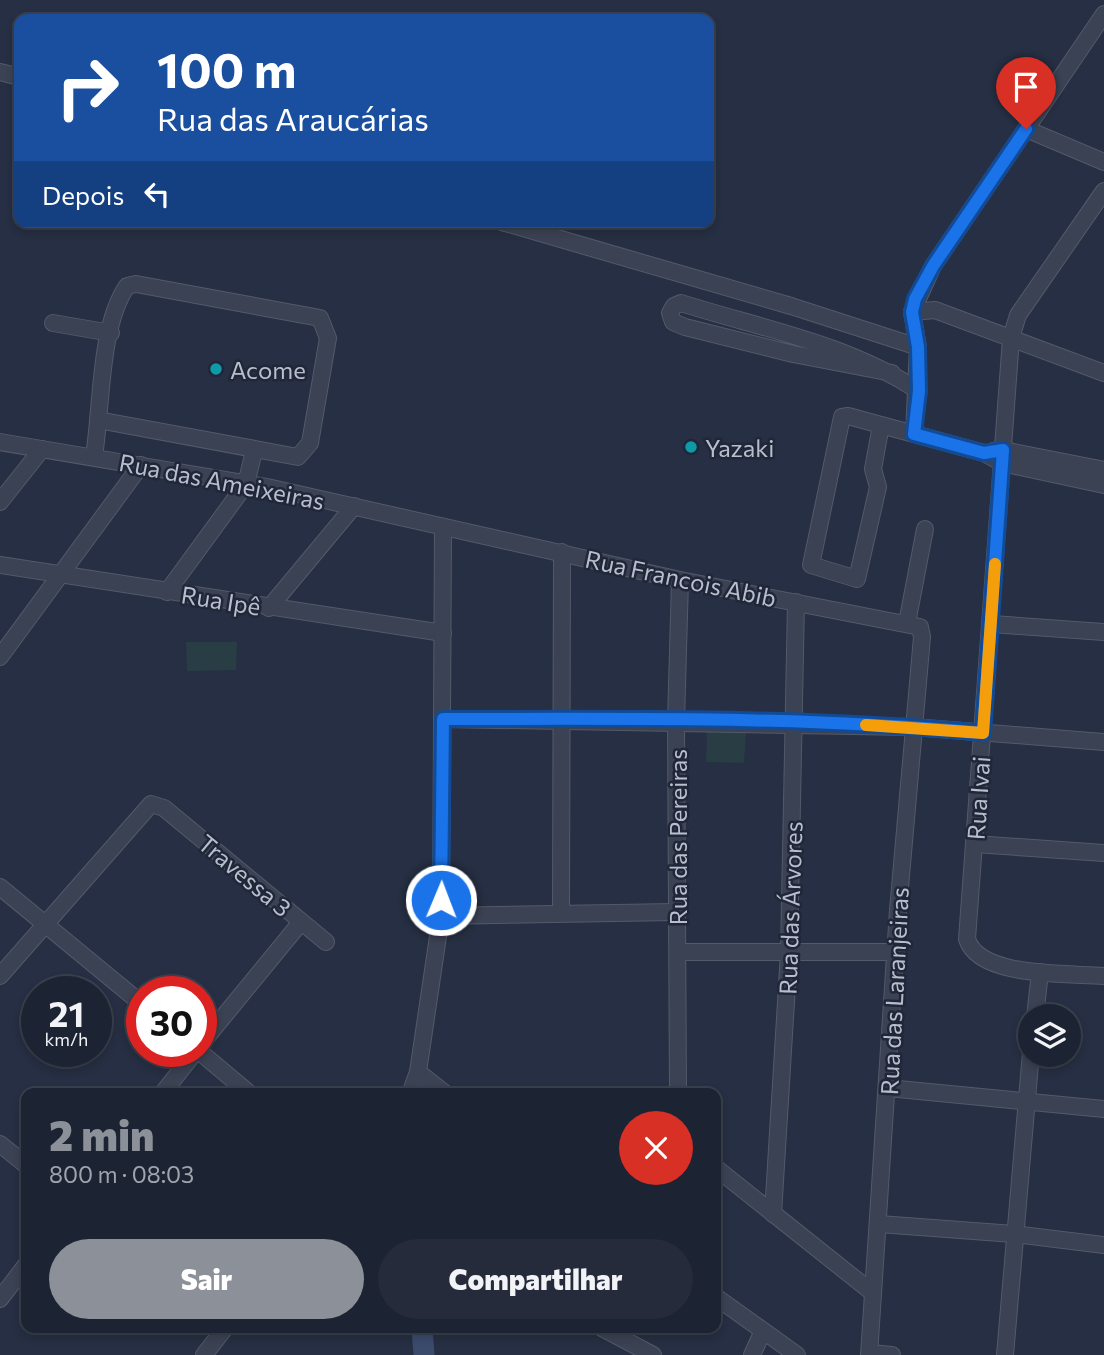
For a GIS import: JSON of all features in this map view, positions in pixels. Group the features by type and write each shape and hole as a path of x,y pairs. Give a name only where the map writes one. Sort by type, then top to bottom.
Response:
{"street":[{"path":"914,434 919,391 918,347 912,312 933,266 1104,14"},
{"path":"1026,129 1104,162"},
{"name":"Rua Ivai","path":"1040,972 981,960 970,951 967,939 1011,338 1018,315 1104,191"},
{"path":"523,228 791,306 918,347"},
{"path":"94,456 100,386 117,301 127,286 136,284 320,318 328,338 310,443 298,457 254,451 98,420"},
{"path":"892,373 793,354 685,327 673,322 670,313 681,303 822,343 892,373 919,391"},
{"path":"912,312 935,310 1104,373"},
{"path":"53,323 111,333"},
{"path":"881,425 873,469 878,487 858,579 811,565 842,417 881,425 984,453 1104,470"},
{"name":"Rua das Ameixeiras","path":"0,442 94,456 246,485 443,527"},
{"path":"0,502 42,449"},
{"path":"167,592 246,485 254,451"},
{"path":"1002,456 1104,485"},
{"path":"0,657 64,574 141,465"},
{"path":"269,608 354,506"},
{"path":"412,1088 418,1072 441,916 443,527"},
{"name":"Rua Francois Abib","path":"443,527 680,580 914,625"},
{"name":"Rua das Laranjeiras","path":"869,1354 912,727 922,637 914,625 925,529"},
{"path":"561,913 562,552"},
{"name":"Rua Ipê","path":"0,565 443,633"},
{"name":"Rua das Pereiras","path":"678,1088 676,722 680,580"},
{"name":"Rua das Árvores","path":"773,1214 789,953 796,723 796,602"},
{"path":"992,624 1104,632"},
{"path":"443,719 912,727 1104,742"},
{"name":"Travessa 3","path":"44,923 151,804 164,808 326,942"},
{"path":"975,844 1104,853"},
{"path":"0,887 126,991"},
{"path":"441,916 676,912"},
{"path":"217,1024 301,922"},
{"path":"0,976 44,923"},
{"path":"678,952 896,952"},
{"path":"1036,1004 1040,972 1104,976"},
{"path":"167,1088 185,1067"},
{"path":"217,1067 243,1088"},
{"path":"1005,1355 1029,1067"},
{"path":"418,1072 438,1088"},
{"path":"888,1088 1104,1109"},
{"path":"0,1144 21,1161"},
{"path":"721,1172 873,1293"},
{"path":"879,1224 1014,1234 1104,1245"},
{"path":"0,1299 21,1272"},
{"path":"721,1301 762,1333 797,1355"},
{"path":"204,1355 221,1333"},
{"path":"611,1333 653,1355"},
{"path":"752,1355 762,1333"},
{"path":"869,1354 892,1355"}],"green space":[{"path":"186,642 237,642 236,670 187,671"},
{"path":"707,732 746,733 744,763 706,762"}],"waterway":[{"path":"422,1333 424,1355"}],"slow traffic":[{"path":"866,725 983,733 995,564"}],"place":[{"name":"Acome","path":"216,369"},
{"name":"Yazaki","path":"691,447"}],"route":[{"path":"441,900 443,719 796,723 912,727 983,733 1003,450 984,453 914,434 919,391 918,347 912,312 915,299 933,266 1026,129"}]}
